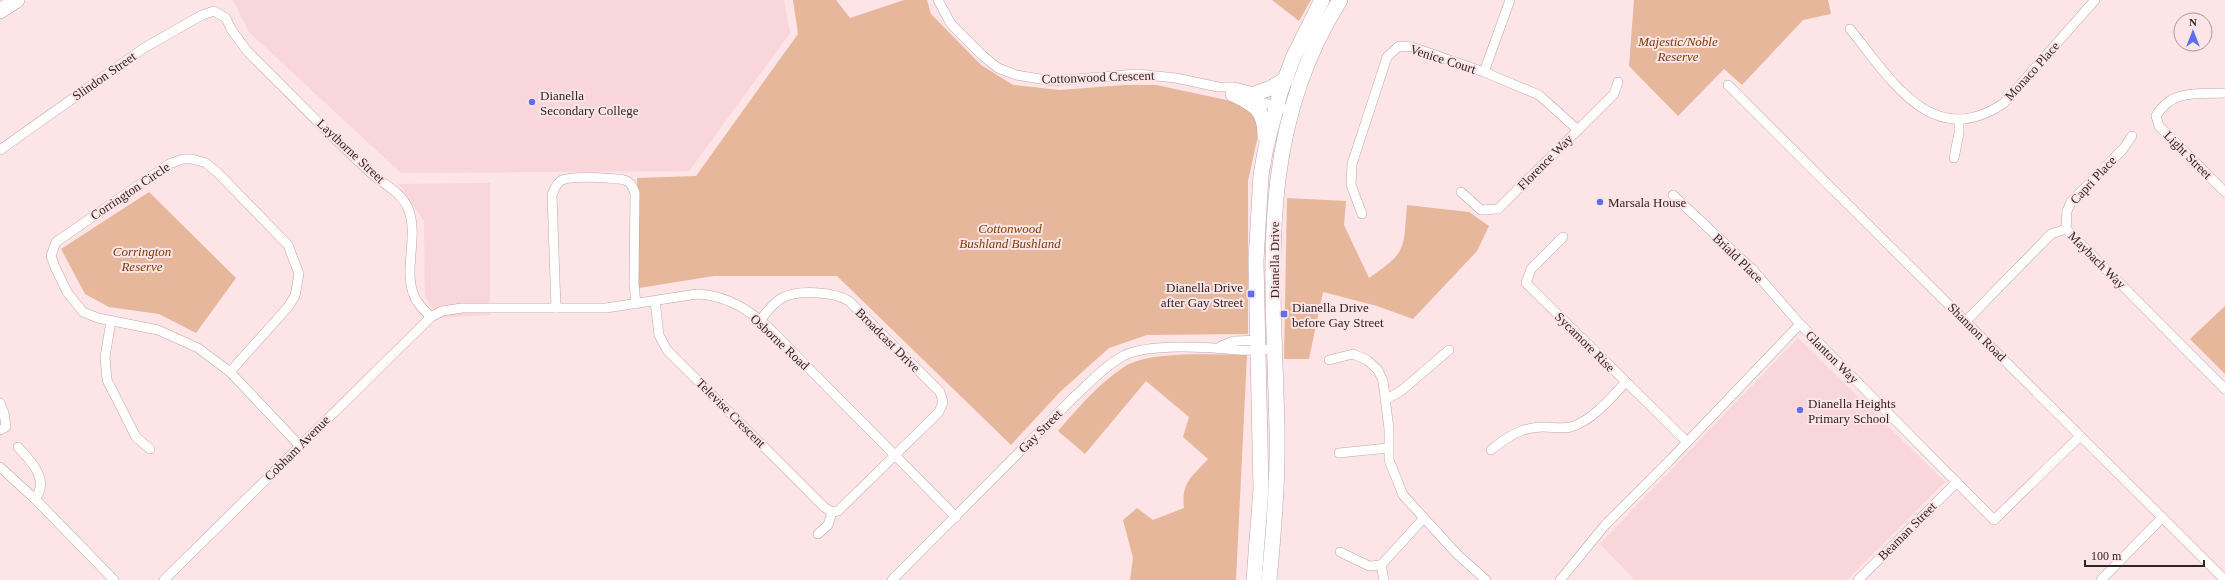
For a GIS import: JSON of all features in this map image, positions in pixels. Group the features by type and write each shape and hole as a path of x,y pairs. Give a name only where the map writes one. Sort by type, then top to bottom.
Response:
{"main road":[{"path":"0,12 17,0"},
{"name":"Dianella Drive","path":"1269,580 1277,470 1272,267 1274,203 1282,150 1286,78 1293,58 1322,0"},
{"name":"Dianella Drive","path":"1254,580 1262,483 1257,344 1258,207 1266,147 1285,105 1308,64 1340,0"},
{"path":"1257,93 1271,88 1286,78"},
{"path":"1233,94 1254,105 1260,111 1265,126 1266,147"}],"street":[{"name":"Cottonwood Crescent","path":"938,0 951,24 983,56 998,68 1016,75 1052,81 1137,74 1176,78 1218,87 1235,87 1257,93 1285,105"},
{"path":"1484,72 1510,0"},
{"name":"Monaco Place","path":"1850,30 1915,104 1938,116 1959,120 1980,117 2004,103 2095,0"},
{"name":"Slindon Street","path":"0,150 144,48 202,15 214,11"},
{"name":"Laythorne Street","path":"214,11 226,18 238,40 253,56 371,173 400,196 408,208 412,223 411,283 413,294 417,302 431,317"},
{"name":"Venice Court","path":"1362,214 1351,185 1352,164 1387,57 1400,46 1412,47 1484,72 1539,95 1578,130"},
{"name":"Florence Way","path":"1461,192 1481,210 1498,209 1614,94 1618,82"},
{"name":"Shannon Road","path":"1728,85 2225,580"},
{"name":"Cottonwood Crescent","path":"1218,87 1233,94 1285,105"},
{"name":"Light Street","path":"2225,94 2184,94 2176,96 2163,106 2156,116 2159,126 2225,192"},
{"path":"1954,158 1959,134 1959,120"},
{"name":"Capri Place","path":"2066,229 2067,211 2071,202 2123,149 2132,136"},
{"name":"Corrington Circle","path":"230,372 288,307 295,296 300,274 288,245 218,173 199,160 184,159 169,164 68,233 54,246 51,256 55,267 67,292 75,304 83,312 111,321 158,330 198,348 230,372 300,446"},
{"path":"556,308 552,195 555,187 562,180 573,178 619,179 626,180 632,184 635,192 634,284 636,304"},
{"name":"Briald Place","path":"1673,195 1752,269 1800,324"},
{"name":"Maybach Way","path":"1966,321 2051,234 2066,229 2225,389"},
{"name":"Sycamore Rise","path":"1563,238 1531,269 1526,283 1687,442"},
{"name":"Osborne Road","path":"431,317 442,311 462,308 606,308 707,294 733,303 760,320 956,517"},
{"name":"Broadcast Drive","path":"760,320 774,304 788,295 834,294 849,301 940,392 943,402 938,412 895,455"},
{"name":"Televise Crescent","path":"655,301 659,335 667,350 824,507 832,512"},
{"name":"Cobham Avenue","path":"164,580 431,317"},
{"path":"111,321 105,357 107,380 136,437 150,449"},
{"name":"Glanton Way","path":"1560,580 1606,524 1800,324 1994,520 2080,436"},
{"name":"Gay Street","path":"892,580 1074,397 1102,371 1124,355 1150,349 1220,347 1239,350 1257,344 1275,344"},
{"path":"1385,400 1401,391 1449,350"},
{"path":"1329,360 1353,354 1367,360 1378,370 1383,380 1389,429 1389,460 1403,495 1423,519 1486,580"},
{"path":"1491,450 1508,437 1521,431 1544,427 1558,428 1579,424 1601,407 1626,382"},
{"path":"0,403 4,413 3,429"},
{"path":"18,447 31,461 41,480 40,492 35,499"},
{"path":"1339,453 1388,448"},
{"path":"818,534 828,525 832,512 842,508 895,455"},
{"path":"0,467 35,499 114,580"},
{"name":"Beaman Street","path":"1858,580 1957,482"},
{"path":"2101,580 2162,518"},
{"path":"1340,552 1369,566 1381,565 1423,519"},
{"path":"1381,565 1384,580"}],"shaded area":[{"name":"Dianella Secondary College","path":"233,0 784,0 790,33 689,171 401,173 249,32"},
{"path":"490,183 490,315 438,318 425,296 424,221 399,184"},
{"name":"Dianella Heights Primary School","path":"1798,338 1945,482 1847,580 1635,580 1600,544"}],"green space":[{"name":"Cottonwood Bushland Bushland","path":"793,0 836,0 850,18 904,0 927,0 931,14 981,65 1013,85 1060,90 1124,85 1156,85 1264,108 1248,181 1248,334 1147,335 1109,348 1060,392 1011,445 837,276 714,276 639,288 637,178 696,176 798,34"},
{"path":"1272,0 1311,0 1299,21"},
{"name":"Majestic/Noble Reserve","path":"1634,0 1828,0 1831,14 1803,20 1742,85 1724,69 1678,116 1629,66"},
{"name":"Corrington Reserve","path":"149,192 236,278 196,333 159,314 109,307 85,294 61,249"},
{"path":"1287,198 1346,201 1344,225 1369,278 1391,262 1401,248 1404,241 1407,205 1469,212 1489,226 1477,251 1413,319 1377,306 1323,292 1309,359 1284,359"},
{"path":"2225,306 2225,374 2190,339"},
{"path":"1201,354 1247,355 1236,580 1130,580 1133,558 1123,520 1137,508 1153,520 1184,508 1184,492 1186,486 1189,480 1208,459 1183,437 1189,417 1146,381 1085,454 1058,431 1106,381 1124,367 1135,362 1166,356"}],"place":[{"name":"Dianella Secondary College","path":"532,102"},
{"name":"Marsala House","path":"1600,202"},
{"name":"Dianella Drive after Gay Street","path":"1251,294"},
{"name":"Dianella Drive before Gay Street","path":"1284,314"},
{"name":"Dianella Heights Primary School","path":"1800,410"}]}
